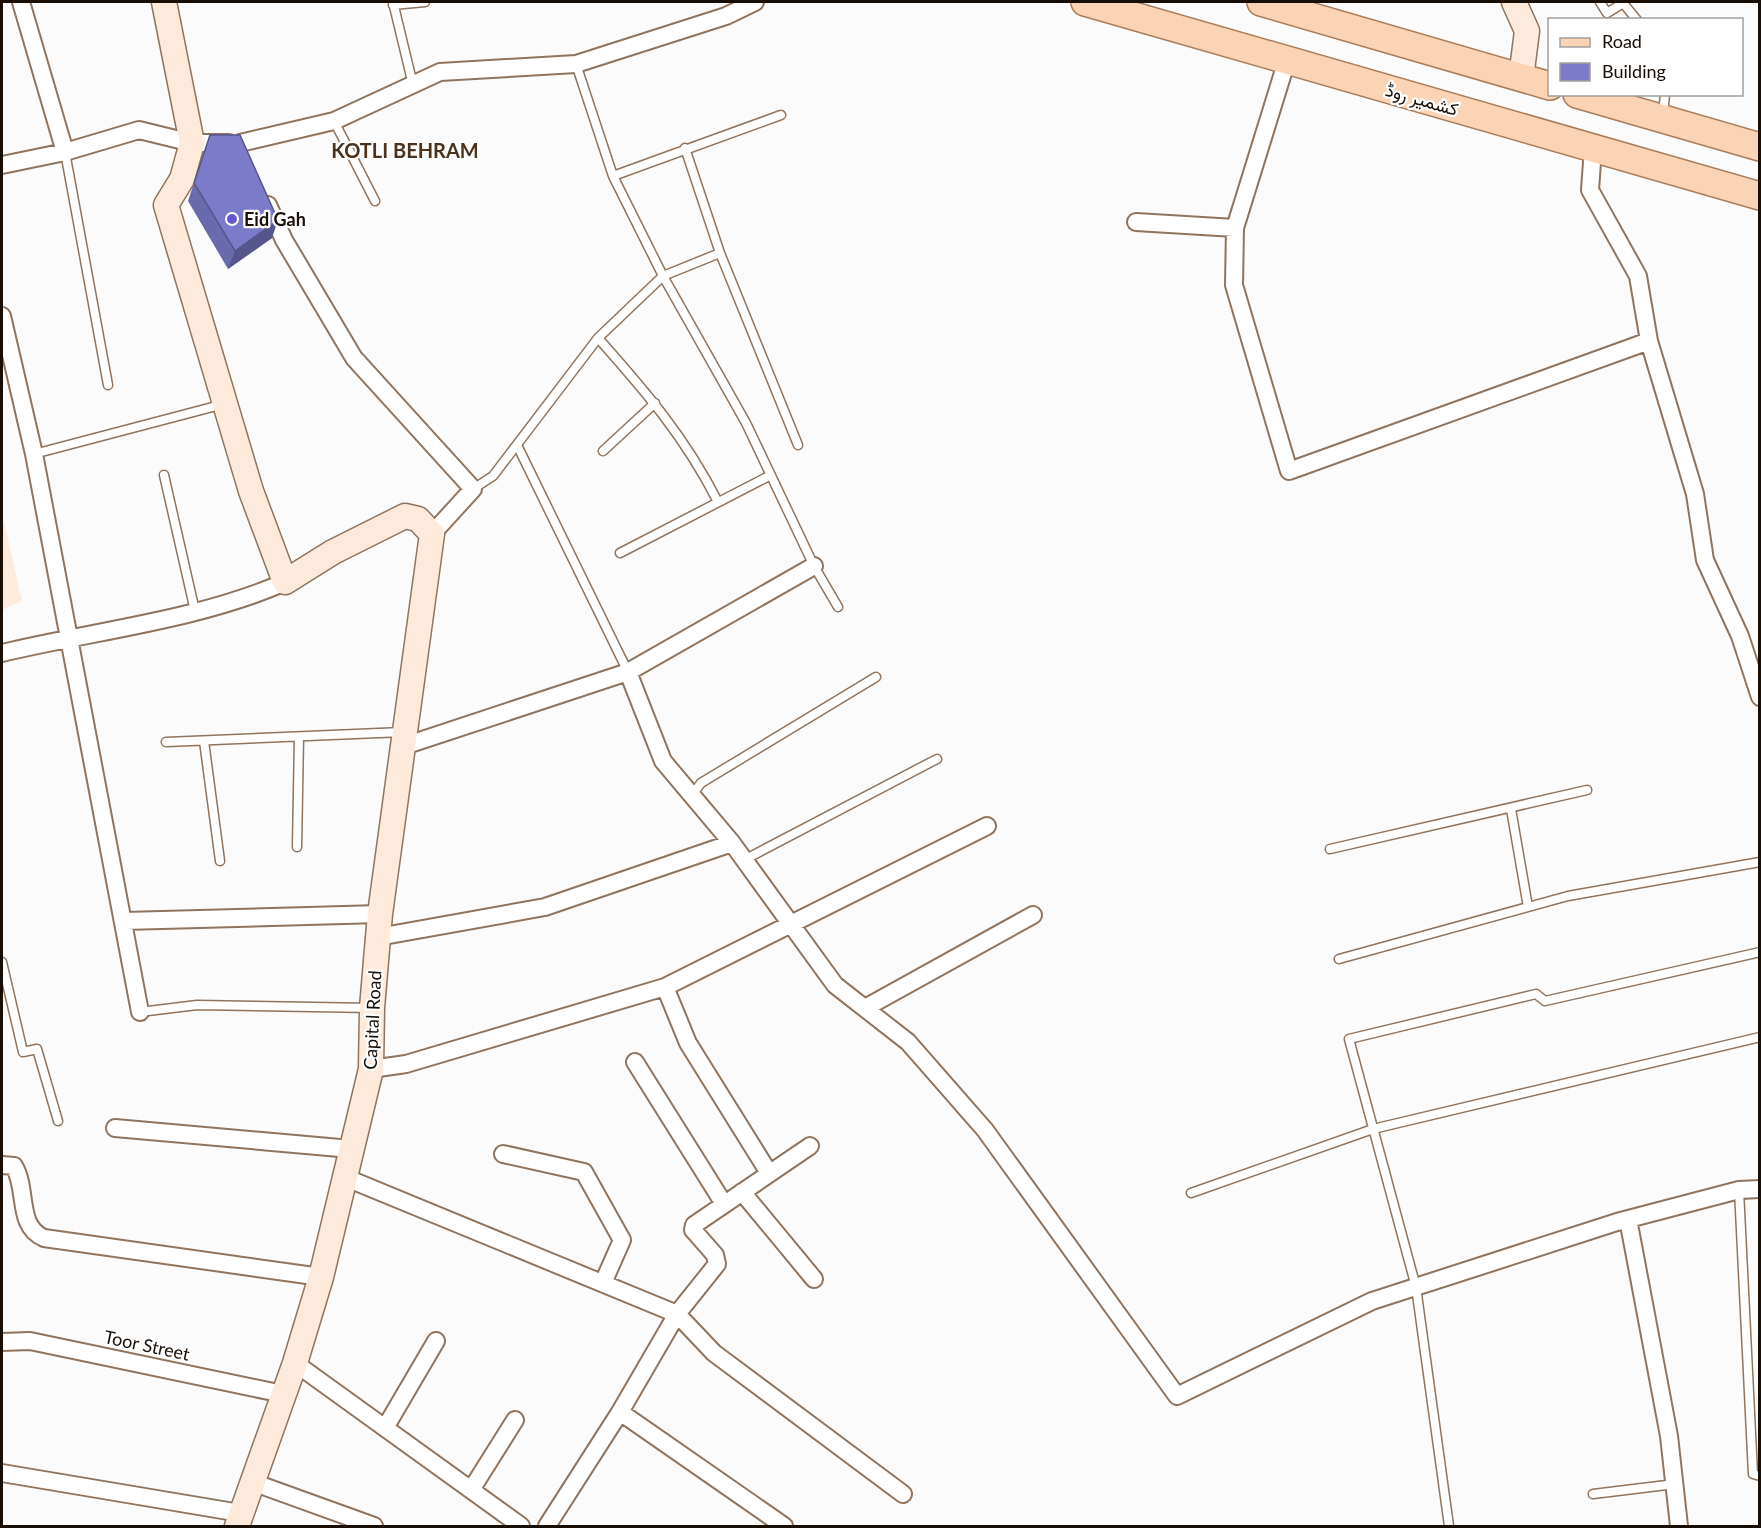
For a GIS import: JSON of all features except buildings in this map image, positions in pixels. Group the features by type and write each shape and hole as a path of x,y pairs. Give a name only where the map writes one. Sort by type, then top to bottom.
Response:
{"main road":[{"name":"کشمیر روڈ","path":"1086,2 1130,8 1287,60 1760,196"},
{"path":"1261,2 1548,85"},
{"path":"1591,96 1663,107 1760,147"}],"street":[{"path":"21,2 65,152"},
{"path":"164,2 192,143 182,179 166,205 251,491 285,582"},
{"path":"2,165 65,152 139,130 192,143 243,148 334,121 440,72 576,64 726,16 755,2"},
{"path":"1514,2 1527,31 1521,78"},
{"path":"1287,60 1235,228 1234,285 1289,471 1649,341"},
{"path":"1593,148 1590,190 1638,276 1649,341 1695,494 1705,560 1740,636 1760,697"},
{"path":"2,653 195,611 255,595 285,582 333,552 405,516 418,519 432,534 473,489 354,358 284,240 260,186"},
{"path":"1136,222 1235,228"},
{"path":"2,316 34,454 140,1012"},
{"name":"Capital Road","path":"239,1520 295,1363 321,1277 371,1069 372,1008 379,926 402,740 432,534"},
{"path":"402,740 628,672 814,566"},
{"path":"628,672 663,761 732,843 835,985 908,1042 985,1130 1178,1396 1372,1301 1628,1219 1739,1190 1760,1189"},
{"path":"371,1069 406,1064 665,987 987,826"},
{"path":"124,921 379,926 544,907 732,843"},
{"path":"865,1008 1033,915"},
{"path":"665,987 688,1043 770,1173"},
{"path":"635,1062 724,1204"},
{"path":"115,1128 351,1149"},
{"path":"547,1527 620,1412 677,1314 717,1264 715,1255 693,1230 694,1225 810,1146"},
{"path":"503,1154 584,1172 622,1239 603,1283"},
{"path":"2,1166 14,1166 19,1175 27,1225 34,1234 44,1238 321,1277"},
{"path":"344,1178 677,1314 714,1353 903,1494"},
{"path":"742,1192 814,1279"},
{"path":"1628,1219 1669,1436 1679,1527"},
{"name":"Toor Street","path":"2,1342 30,1341 283,1394"},
{"path":"386,1428 436,1341"},
{"path":"295,1363 521,1527"},
{"path":"620,1412 784,1527"},
{"path":"471,1491 515,1420"},
{"path":"2,1473 239,1520"},
{"path":"252,1482 374,1527"}],"lane":[{"path":"413,85 393,3 425,2"},
{"path":"1600,2 1607,13 1623,3 1635,18"},
{"path":"576,64 613,176 663,276 746,423 814,566 838,607"},
{"path":"613,176 781,115"},
{"path":"334,121 375,201"},
{"path":"685,148 720,253 798,445"},
{"path":"65,152 108,385"},
{"path":"473,489 493,476 598,338 663,276 720,253"},
{"path":"598,338 656,403 696,458 718,502"},
{"path":"603,451 656,403"},
{"path":"34,454 225,404"},
{"path":"517,445 628,672"},
{"path":"164,475 195,611"},
{"path":"620,553 771,475"},
{"path":"692,795 701,783 876,677"},
{"path":"166,742 299,737 402,740"},
{"path":"297,847 299,737"},
{"path":"204,741 220,861"},
{"path":"744,860 937,759"},
{"path":"1330,849 1587,790"},
{"path":"1511,809 1528,907"},
{"path":"1339,959 1568,896 1760,862"},
{"path":"1449,1527 1416,1287 1349,1039 1536,994 1545,1000 1760,952"},
{"path":"2,963 22,1052 37,1049 58,1121"},
{"path":"140,1012 197,1005 372,1008"},
{"path":"1191,1193 1373,1129 1760,1037"},
{"path":"1739,1190 1753,1473 1760,1476"},
{"path":"1593,1494 1676,1484"}],"shaded area":[{"path":"2,512 22,601 2,610"}],"place":[{"name":"Eid Gah","path":"232,219"}],"district":[{"name":"KOTLI BEHRAM","path":"405,150"}]}
